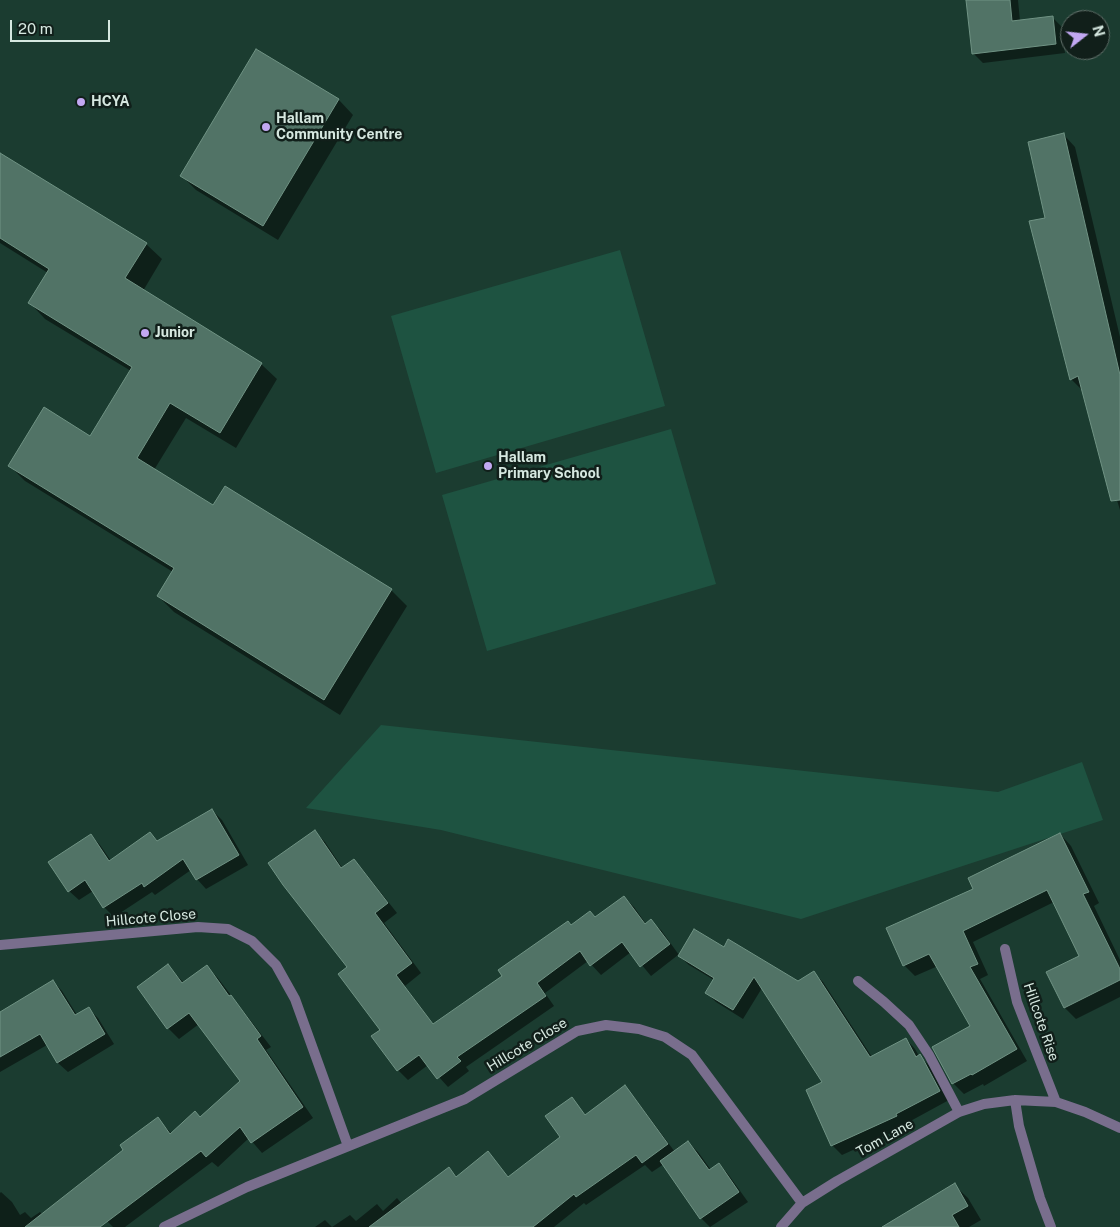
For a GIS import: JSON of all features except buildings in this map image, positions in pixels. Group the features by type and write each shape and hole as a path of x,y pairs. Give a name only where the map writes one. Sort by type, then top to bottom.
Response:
{"street":[{"name":"Hillcote Close","path":"0,945 198,927 228,929 252,941 276,965 294,999 348,1146"},
{"name":"Hillcote Rise","path":"1006,949 1017,1002 1056,1102"},
{"path":"858,981 909,1026 929,1055 958,1112"},
{"name":"Hillcote Close","path":"164,1227 247,1187 465,1100 577,1031 606,1025 640,1029 666,1037 692,1055 802,1203"},
{"name":"Tom Lane","path":"781,1227 802,1203 837,1181 958,1112 984,1104 1015,1100 1056,1102 1085,1112 1120,1128"},
{"path":"1015,1100 1019,1126 1040,1198 1051,1227"}],"green space":[{"path":"620,250 665,406 436,473 391,316"},
{"path":"671,429 716,584 487,651 442,495"},
{"path":"381,725 998,792 1082,762 1103,820 801,919 441,830 306,808"}],"place":[{"name":"HCYA","path":"81,102"},
{"name":"Hallam Community Centre","path":"266,127"},
{"name":"Junior","path":"145,333"},
{"name":"Hallam Primary School","path":"488,466"}]}
